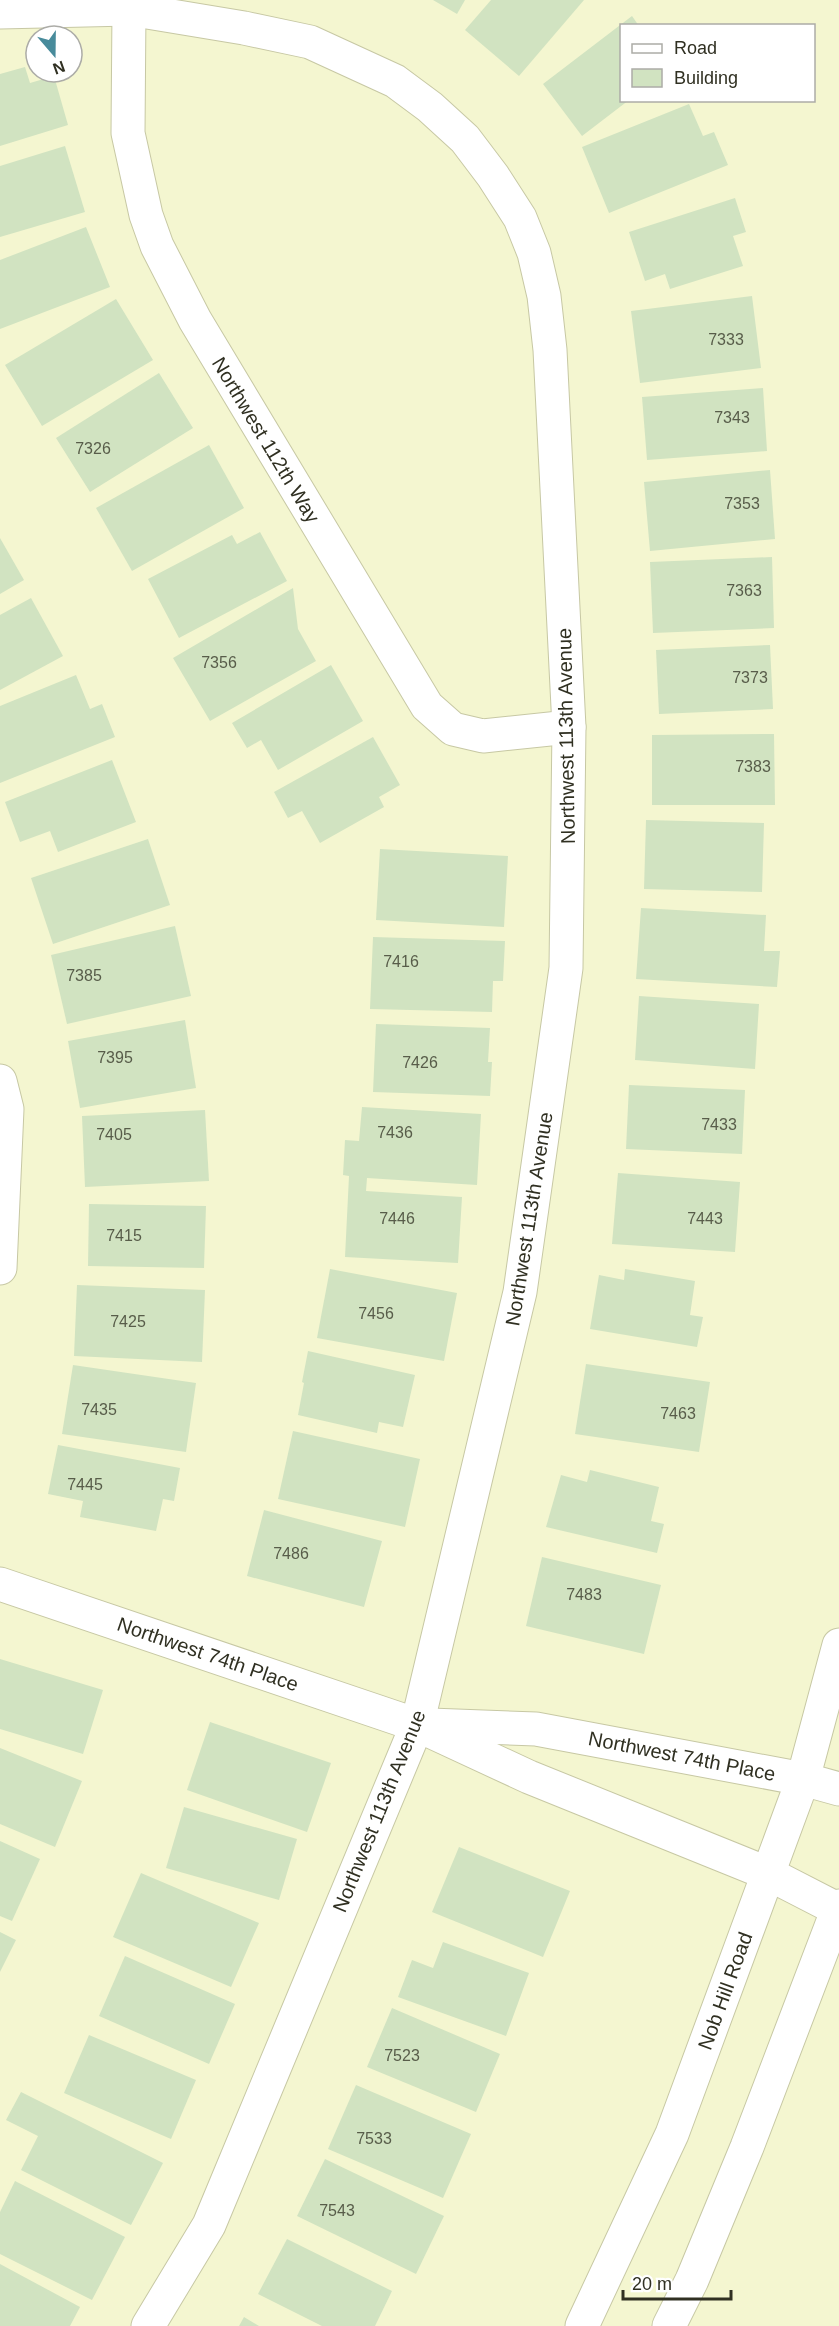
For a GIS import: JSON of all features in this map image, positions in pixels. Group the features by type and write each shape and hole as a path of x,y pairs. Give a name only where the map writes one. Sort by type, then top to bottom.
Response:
{"street":[{"name":"Northwest 113th Avenue","path":"0,12 129,9 243,28 310,42 395,81 430,107 465,139 494,176 520,218 534,253 544,296 550,351 569,727 566,968 520,1292 417,1725 209,2225 148,2326"},
{"name":"Northwest 112th Way","path":"129,9 128,133 146,215 157,246 195,320 427,706 453,729 483,736 569,727"},
{"path":"0,1081 7,1109 0,1268"},
{"name":"Northwest 74th Place","path":"0,1584 417,1725 529,1777 769,1874 838,1908"},
{"name":"Nob Hill Road","path":"582,2326 672,2134 803,1779 839,1646"},
{"name":"Northwest 74th Place","path":"417,1725 536,1729 803,1779 839,1789"},
{"path":"669,2326 692,2280 743,2157 838,1908"}],"building":[{"path":"433,0 465,0 457,14"},
{"path":"491,0 584,0 519,76 465,30"},
{"path":"632,16 638,24 622,24"},
{"path":"620,25 620,102 626,102 582,136 543,84"},
{"path":"24,67 24,84 56,84 68,125 0,146 0,74"},
{"path":"689,104 703,136 714,132 728,165 609,213 582,147"},
{"path":"65,146 85,212 0,237 0,166"},
{"path":"735,198 746,232 733,236 743,266 670,289 665,274 645,281 629,232"},
{"path":"86,227 110,287 0,329 0,260"},
{"path":"752,296 761,368 640,383 631,311"},
{"path":"116,299 153,360 42,426 5,365"},
{"path":"159,373 193,428 90,492 56,438"},
{"path":"763,388 767,451 647,460 642,397"},
{"path":"209,445 244,508 132,571 96,508"},
{"path":"770,470 775,539 650,551 644,482"},
{"path":"260,532 287,581 179,638 148,579 232,535 237,544"},
{"path":"0,538 24,580 0,594"},
{"path":"772,557 774,628 653,633 650,562"},
{"path":"293,588 298,629 316,661 210,721 173,658"},
{"path":"31,598 63,656 0,690 0,615"},
{"path":"770,645 773,709 659,714 656,650"},
{"path":"331,665 363,721 278,770 261,740 247,748 232,723"},
{"path":"76,675 90,709 102,704 115,737 0,783 0,706"},
{"path":"774,734 775,805 652,805 652,735"},
{"path":"373,737 400,785 379,797 384,807 320,843 302,811 288,818 274,792"},
{"path":"112,760 136,822 58,852 50,831 20,842 5,802"},
{"path":"646,820 764,823 762,892 644,889"},
{"path":"148,839 170,905 53,944 31,878"},
{"path":"380,849 508,856 504,927 376,920"},
{"path":"641,908 766,915 764,951 780,951 777,987 636,979"},
{"path":"175,926 191,996 67,1024 51,955"},
{"path":"373,937 505,941 503,981 493,981 492,1012 370,1009"},
{"path":"639,996 759,1004 755,1069 635,1060"},
{"path":"185,1020 196,1088 80,1108 68,1041"},
{"path":"376,1024 490,1028 488,1062 492,1062 490,1096 373,1092"},
{"path":"629,1085 745,1090 742,1154 626,1149"},
{"path":"362,1107 481,1114 477,1185 367,1178 366,1191 462,1197 458,1263 345,1257 349,1176 343,1175 345,1140 359,1141"},
{"path":"205,1110 209,1181 85,1187 82,1116"},
{"path":"618,1173 740,1182 735,1252 612,1244"},
{"path":"89,1204 206,1206 204,1268 88,1266"},
{"path":"330,1269 457,1293 444,1361 317,1338"},
{"path":"625,1269 695,1281 690,1315 703,1317 697,1347 590,1329 599,1275 624,1280"},
{"path":"77,1285 205,1290 202,1362 74,1356"},
{"path":"308,1351 415,1375 403,1427 379,1422 377,1433 298,1415"},
{"path":"586,1364 710,1382 699,1452 575,1434"},
{"path":"73,1365 196,1383 186,1452 62,1434"},
{"path":"293,1431 420,1459 405,1527 278,1499"},
{"path":"58,1445 180,1468 174,1501 163,1499 156,1531 80,1517 83,1501 48,1494"},
{"path":"590,1470 659,1487 651,1521 664,1524 657,1553 546,1527 561,1475 587,1482"},
{"path":"264,1510 382,1541 364,1607 247,1576"},
{"path":"542,1557 661,1585 644,1654 526,1626"},
{"path":"0,1659 103,1690 83,1754 0,1729"},
{"path":"210,1722 331,1763 307,1832 187,1790"},
{"path":"0,1748 82,1781 55,1847 0,1824"},
{"path":"184,1807 297,1839 279,1900 166,1868"},
{"path":"0,1841 40,1859 12,1921 0,1916"},
{"path":"459,1847 570,1891 543,1957 432,1912"},
{"path":"141,1873 259,1923 231,1987 113,1937"},
{"path":"0,1932 16,1940 0,1972"},
{"path":"443,1942 529,1973 506,2036 398,1997 412,1960 433,1968"},
{"path":"125,1956 235,2004 209,2064 99,2016"},
{"path":"392,2008 500,2054 476,2112 367,2067"},
{"path":"89,2035 196,2080 171,2139 64,2093"},
{"path":"356,2085 471,2134 443,2198 328,2149"},
{"path":"21,2092 163,2163 131,2225 21,2170 38,2136 6,2120"},
{"path":"325,2159 444,2216 416,2274 297,2216"},
{"path":"15,2181 125,2237 92,2300 0,2254 0,2212"},
{"path":"287,2239 392,2291 375,2326 322,2326 258,2294"},
{"path":"0,2264 80,2307 70,2326 0,2326"},
{"path":"244,2317 259,2326 239,2326"}]}
